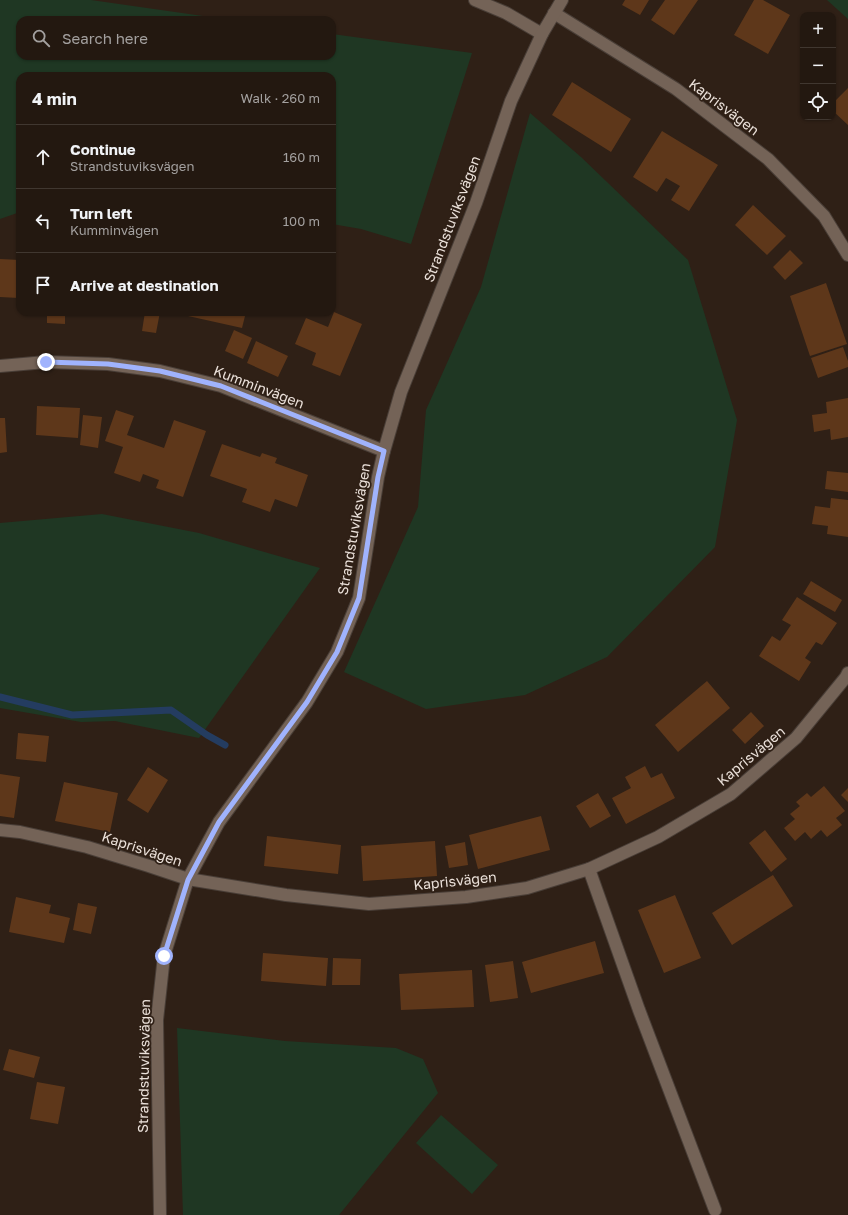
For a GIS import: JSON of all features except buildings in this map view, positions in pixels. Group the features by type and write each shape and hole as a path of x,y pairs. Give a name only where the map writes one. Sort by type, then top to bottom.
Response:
{"street":[{"path":"475,0 506,12 542,34"},
{"name":"Strandstuviksvägen","path":"160,1215 157,1020 164,956 188,880 219,822 307,702 337,652 359,598 378,477 401,392 476,203 511,102 542,34 562,0"},
{"name":"Kaprisvägen","path":"554,13 676,89 768,160 824,216 848,255"},
{"name":"Kumminvägen","path":"0,366 46,362 108,364 160,371 221,386 384,451"},
{"name":"Kaprisvägen","path":"0,830 20,832 87,847 188,880 286,895 369,904 466,898 527,888 589,869 658,837 731,794 796,738 848,673"},
{"path":"589,869 639,1010 715,1210"}],"green space":[{"path":"0,0 91,0 203,16 16,16 16,60 336,60 336,35 472,53 411,244 361,229 336,225 336,72 16,72 16,213 0,219"},
{"path":"827,0 848,0 848,19"},
{"path":"530,113 581,157 688,260 737,420 715,547 607,657 525,695 426,709 344,672 418,507 426,410 481,287"},
{"path":"102,514 199,533 320,568 199,738 115,721 81,722 0,708 0,523"},
{"path":"177,1028 285,1041 396,1048 423,1059 438,1093 339,1215 183,1215"},
{"path":"441,1115 498,1165 472,1194 416,1143"}],"waterway":[{"path":"0,697 72,715 171,710 207,735 225,745"}],"route":[{"path":"46,362 108,364 160,371 221,386 348,438 384,451 378,477 359,598 337,652 307,702 219,822 188,880 164,956"}]}
